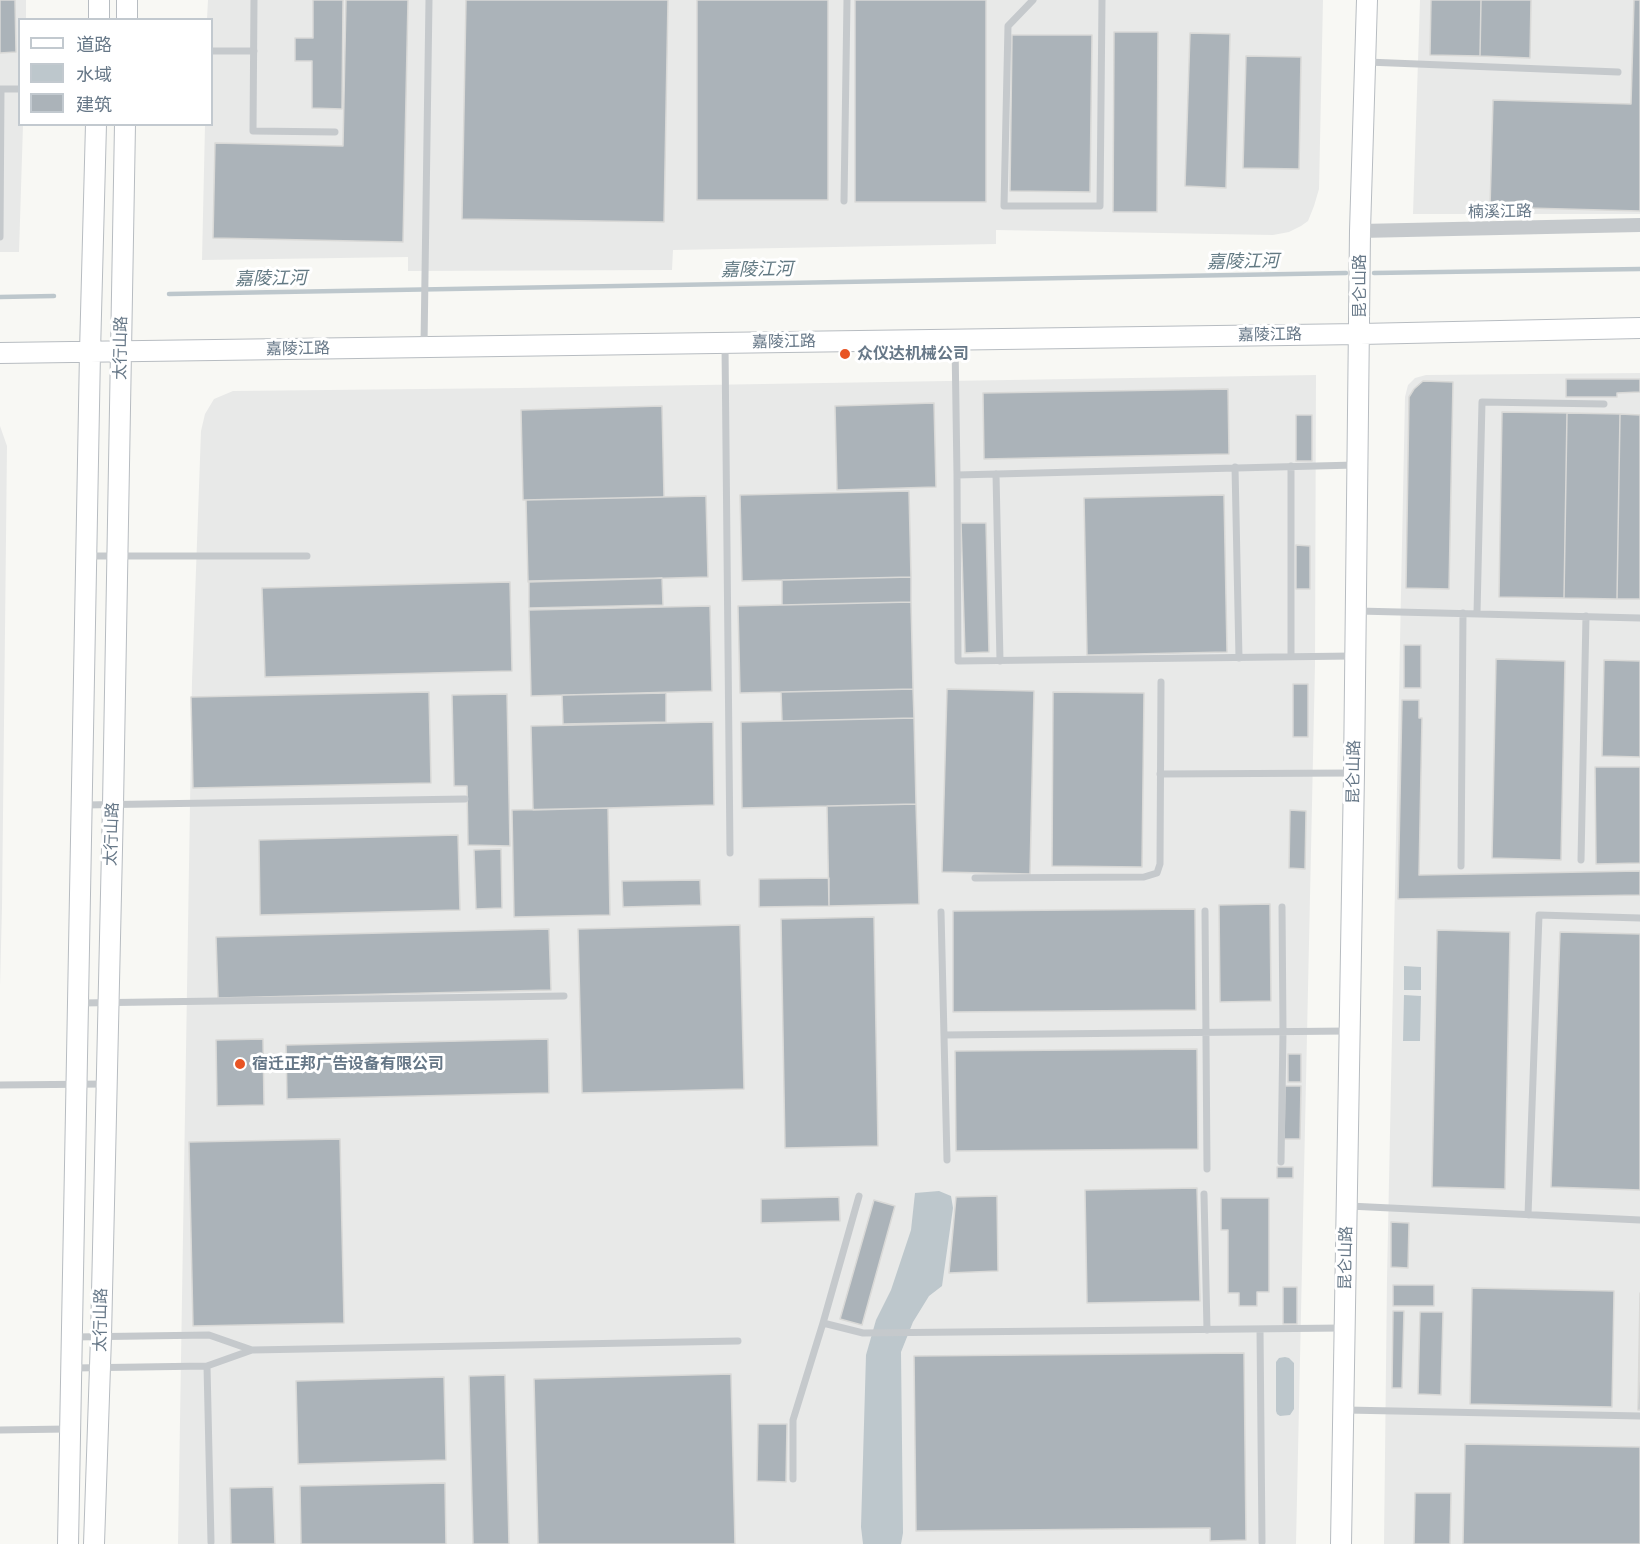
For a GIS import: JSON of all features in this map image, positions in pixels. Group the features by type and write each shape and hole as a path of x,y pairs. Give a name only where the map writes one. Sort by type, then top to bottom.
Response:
{"street":[{"path":"99,0 99,18"},
{"path":"127,18 128,0"},
{"name":"昆仑山路","path":"1341,1544 1356,656 1360,231 1367,0"},
{"name":"太行山路","path":"68,1544 96,126"},
{"name":"太行山路","path":"94,1544 113,805 125,126"},
{"name":"楠溪江路","path":"1360,231 1640,225"},
{"name":"嘉陵江路","path":"0,353 1640,328"}],"lane":[{"path":"254,0 253,131 335,132"},
{"path":"424,347 429,0"},
{"path":"844,201 847,0"},
{"path":"1033,0 1008,26 1004,206 1100,206 1102,0"},
{"path":"213,51 254,51"},
{"path":"1365,62 1618,72"},
{"path":"0,237 1,89 18,89"},
{"path":"955,340 958,661 1356,656"},
{"path":"725,343 730,854"},
{"path":"1477,613 1482,402 1604,404"},
{"path":"957,475 1358,465"},
{"path":"1291,466 1291,657"},
{"path":"1235,467 1239,658"},
{"path":"996,474 1000,661"},
{"path":"87,556 307,556"},
{"path":"1356,611 1640,618"},
{"path":"1461,867 1463,613"},
{"path":"1581,860 1586,616"},
{"path":"975,878 1144,877 1157,873 1160,864 1161,682"},
{"path":"1160,774 1354,773"},
{"path":"82,805 465,799"},
{"path":"1281,1162 1282,907"},
{"path":"1204,911 1207,1168"},
{"path":"941,912 946,1160"},
{"path":"1528,1215 1539,915 1640,918"},
{"path":"78,1004 564,996"},
{"path":"944,1035 1350,1031"},
{"path":"0,1085 106,1084"},
{"path":"1204,1194 1207,1330"},
{"path":"793,1479 793,1420 859,1196"},
{"path":"1347,1206 1640,1220"},
{"path":"823,1323 863,1333 1345,1328"},
{"path":"1260,1329 1262,1542"},
{"path":"72,1337 209,1335 252,1350"},
{"path":"71,1368 207,1366 252,1350 738,1341"},
{"path":"207,1366 211,1542"},
{"path":"1343,1410 1640,1416"},
{"path":"0,1430 70,1428"}],"shaded area":[{"path":"0,0 26,0 26,18 18,18 18,126 23,126 19,252 0,252"},
{"path":"208,0 1323,0 1319,189 1308,221 1289,232 1273,235 996,230 996,244 673,250 672,270 408,271 408,257 202,260 205,126 213,126 213,18 207,18"},
{"path":"1420,0 1640,0 1640,214 1413,214"},
{"path":"1640,373 1640,1544 1384,1544 1387,1279 1405,397 1408,385 1415,378 1426,375"},
{"path":"1316,375 1315,665 1296,1544 178,1544 192,681 201,431 205,414 214,399 233,391"},
{"path":"0,426 7,446 0,986"}],"water":[{"path":"1404,966 1421,967 1421,990 1404,990"},
{"path":"1404,995 1421,996 1420,1041 1403,1041"},
{"path":"939,1191 951,1196 953,1208 942,1286 929,1296 913,1322 901,1352 903,1533 901,1544 863,1544 861,1527 866,1355 876,1320 891,1290 911,1230 915,1193"},
{"path":"1285,1357 1294,1363 1294,1409 1290,1415 1280,1416 1276,1411 1276,1362 1279,1358"}],"building":[{"path":"0,0 15,0 16,52 0,53"},
{"path":"313,0 343,0 342,109 312,108 312,61 295,61 295,38 313,38"},
{"path":"346,0 408,0 403,242 213,238 215,143 343,146"},
{"path":"466,0 668,0 664,222 462,219"},
{"path":"697,0 828,0 828,200 697,200"},
{"path":"855,0 986,0 986,202 855,202"},
{"path":"1431,0 1481,0 1480,56 1430,55"},
{"path":"1481,0 1531,0 1530,58 1480,56"},
{"path":"1634,0 1640,0 1640,211 1490,207 1493,100 1631,104"},
{"path":"1114,32 1158,32 1157,212 1113,212"},
{"path":"1190,33 1230,34 1226,188 1185,186"},
{"path":"1012,35 1092,35 1090,192 1010,191"},
{"path":"1246,56 1301,57 1299,169 1243,168"},
{"path":"1566,379 1640,379 1640,392 1617,393 1617,397 1566,397"},
{"path":"1423,381 1453,382 1449,589 1406,588 1409,397"},
{"path":"1228,389 1229,454 984,459 983,393"},
{"path":"934,403 936,487 837,490 835,406"},
{"path":"662,406 664,497 523,500 521,410"},
{"path":"1502,412 1567,413 1564,598 1499,597"},
{"path":"1567,413 1620,414 1617,599 1564,598"},
{"path":"1620,414 1640,415 1640,599 1617,599"},
{"path":"1296,415 1312,415 1312,461 1296,461"},
{"path":"909,491 911,577 742,581 740,495"},
{"path":"1224,495 1227,652 1087,655 1084,498"},
{"path":"706,496 708,577 528,582 526,500"},
{"path":"961,523 986,523 989,652 965,653"},
{"path":"1296,545 1310,546 1310,589 1296,589"},
{"path":"911,577 911,602 782,605 782,580"},
{"path":"662,578 663,605 529,608 529,581"},
{"path":"510,582 512,671 265,677 262,588"},
{"path":"911,602 913,689 740,693 738,606"},
{"path":"710,606 712,691 531,696 529,610"},
{"path":"1404,645 1421,645 1421,688 1404,688"},
{"path":"1496,659 1565,661 1561,860 1492,858"},
{"path":"1604,660 1640,661 1640,757 1602,756"},
{"path":"1293,684 1308,684 1308,737 1293,737"},
{"path":"913,689 914,718 782,721 781,692"},
{"path":"947,689 1034,691 1030,874 942,872"},
{"path":"429,692 431,783 193,788 191,697"},
{"path":"1053,692 1144,693 1142,867 1052,866"},
{"path":"666,693 666,722 563,724 562,695"},
{"path":"507,694 510,846 468,845 467,786 454,786 452,695"},
{"path":"1402,700 1419,700 1419,718 1422,718 1419,875 1640,871 1640,895 1398,899"},
{"path":"914,718 916,804 742,808 741,722"},
{"path":"713,722 714,805 533,810 531,726"},
{"path":"1595,767 1640,767 1640,863 1596,864"},
{"path":"916,804 919,904 829,906 827,806"},
{"path":"608,808 610,915 514,917 512,810"},
{"path":"1290,810 1306,811 1305,869 1289,868"},
{"path":"458,835 460,910 260,915 259,840"},
{"path":"501,849 502,908 476,909 474,850"},
{"path":"829,878 829,906 759,907 759,879"},
{"path":"700,880 701,905 623,907 622,881"},
{"path":"1270,904 1271,1001 1220,1002 1219,905"},
{"path":"1195,909 1196,1010 953,1012 953,911"},
{"path":"874,917 878,1146 785,1148 781,919"},
{"path":"740,925 744,1089 582,1093 578,929"},
{"path":"549,929 551,990 218,998 216,937"},
{"path":"1437,930 1510,932 1505,1189 1432,1187"},
{"path":"1560,932 1640,934 1640,1190 1551,1187"},
{"path":"263,1039 264,1105 217,1106 216,1040"},
{"path":"548,1039 549,1093 287,1099 286,1045"},
{"path":"1197,1049 1198,1149 956,1151 955,1051"},
{"path":"1288,1054 1301,1054 1301,1082 1288,1082"},
{"path":"1285,1086 1301,1086 1300,1139 1284,1139"},
{"path":"340,1139 344,1323 193,1326 189,1142"},
{"path":"1277,1167 1293,1167 1293,1178 1277,1178"},
{"path":"1197,1188 1200,1301 1087,1303 1085,1190"},
{"path":"997,1196 998,1271 949,1273 956,1197"},
{"path":"839,1197 840,1221 761,1223 761,1199"},
{"path":"1221,1198 1269,1198 1269,1292 1257,1292 1257,1306 1239,1306 1239,1293 1228,1293 1228,1230 1221,1230"},
{"path":"874,1200 895,1206 862,1325 840,1319"},
{"path":"1391,1222 1409,1223 1408,1268 1391,1267"},
{"path":"1393,1285 1434,1285 1434,1306 1393,1306"},
{"path":"1283,1287 1297,1287 1297,1324 1283,1324"},
{"path":"1472,1288 1614,1291 1612,1407 1470,1404"},
{"path":"1640,1293 1640,1410 1638,1410"},
{"path":"1393,1311 1404,1311 1402,1388 1392,1388"},
{"path":"1420,1312 1443,1312 1441,1395 1418,1394"},
{"path":"1244,1353 1246,1540 1210,1541 1210,1528 916,1531 914,1356"},
{"path":"731,1374 735,1544 538,1544 534,1379"},
{"path":"505,1375 509,1544 473,1544 469,1376"},
{"path":"444,1377 446,1460 298,1464 296,1381"},
{"path":"758,1424 787,1424 786,1482 757,1481"},
{"path":"1465,1444 1640,1447 1640,1544 1463,1544"},
{"path":"445,1483 446,1544 301,1544 300,1486"},
{"path":"273,1487 275,1544 231,1544 230,1488"},
{"path":"1415,1493 1451,1493 1450,1544 1414,1544"}],"waterway":[{"name":"嘉陵江河","path":"1374,273 1640,269"},
{"name":"嘉陵江河","path":"169,294 1346,273"},
{"name":"嘉陵江河","path":"0,297 54,296"}],"place":[{"name":"众仪达机械公司","path":"845,354"},
{"name":"宿迁正邦广告设备有限公司","path":"240,1064"}]}
